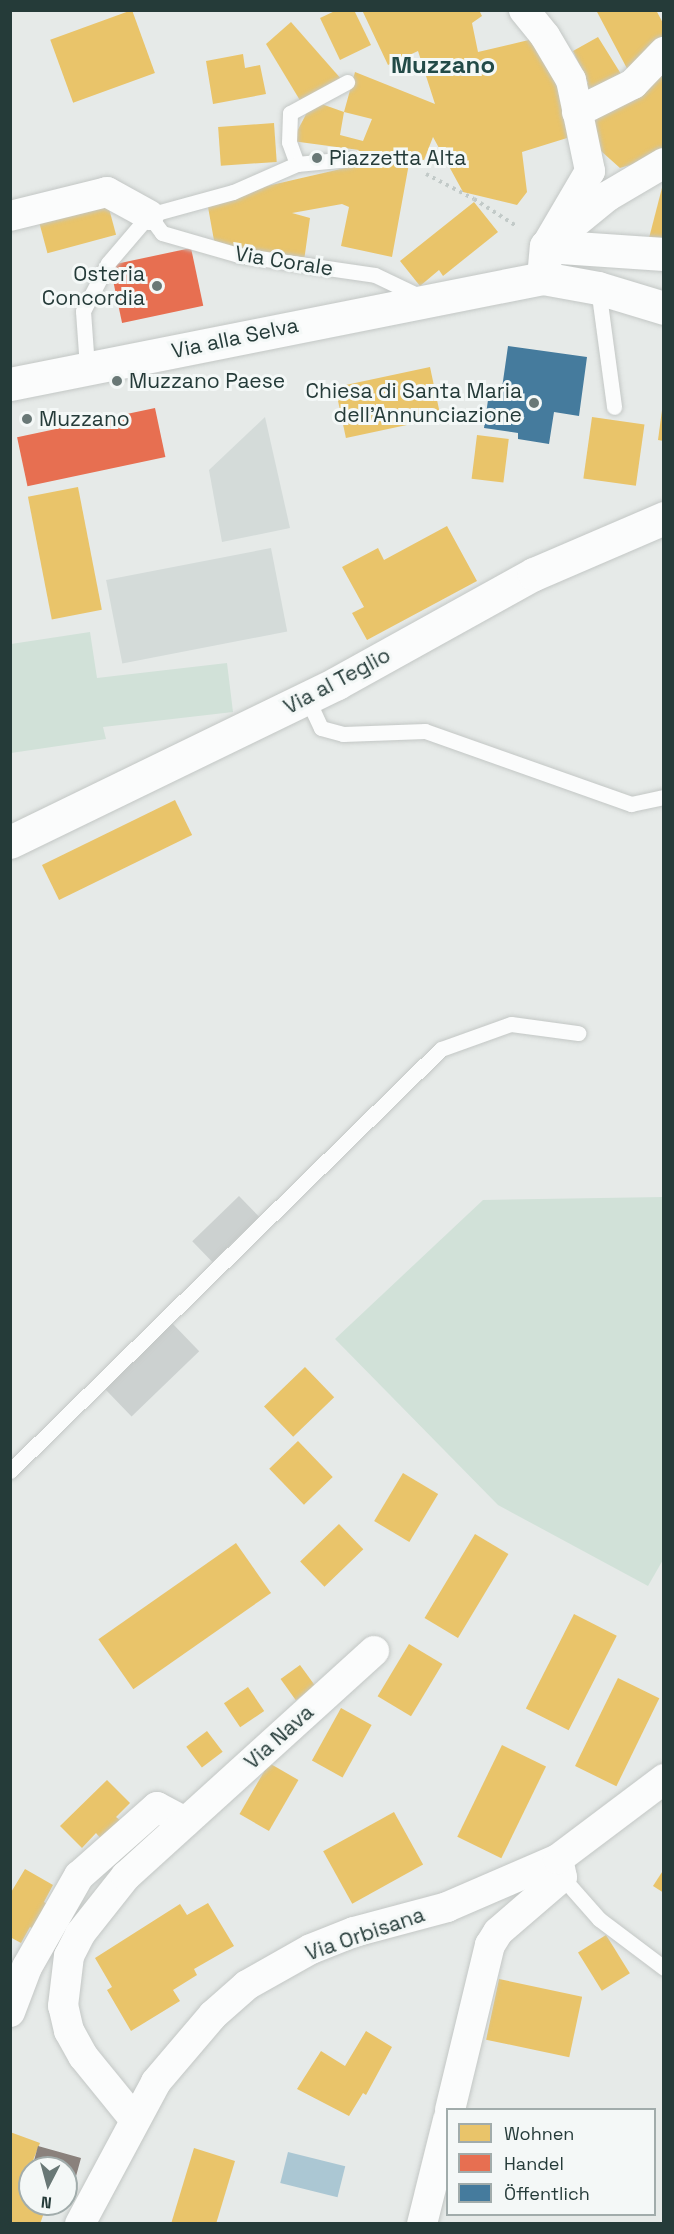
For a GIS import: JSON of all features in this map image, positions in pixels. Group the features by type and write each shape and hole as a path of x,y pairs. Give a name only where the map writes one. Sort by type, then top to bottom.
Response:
{"street":[{"path":"524,10 546,36 571,80 590,171 546,246 543,278 598,288 663,308"},
{"path":"577,112 633,84 663,52"},
{"path":"546,246 608,196 663,163"},
{"path":"10,216 107,192 149,215"},
{"path":"546,246 663,254"},
{"name":"Via alla Selva","path":"10,384 459,292 543,278"},
{"name":"Via al Teglio","path":"10,842 307,698 534,574 663,518"},
{"name":"Via Nava","path":"135,2120 83,2056 69,2031 63,2006 64,1982 69,1956 81,1934 126,1876 374,1651"},
{"name":"Via Orbisana","path":"450,2108 494,1938 560,1868 663,1779"},
{"path":"10,2012 27,1967 79,1876 157,1807 185,1822"},
{"name":"Via Orbisana","path":"80,2223 156,2082 213,2015 247,1984 274,1967 354,1932 447,1907 560,1868"},
{"path":"422,2223 446,2124"}],"lane":[{"path":"297,164 289,142 290,113 347,82"},
{"path":"87,367 83,311 108,263 149,215 233,192 297,164 350,159"},
{"name":"Via Corale","path":"149,215 162,233 238,255 375,275 425,299"},
{"path":"598,288 614,407"},
{"path":"307,698 321,729 343,734 425,731 631,804 663,797"},
{"path":"10,1471 441,1049 511,1024 578,1033"},
{"path":"560,1868 599,1919 663,1968"}],"path":[{"path":"426,174 474,199 546,246"}],"shaded area":[{"path":"265,417 290,528 222,542 209,470"},
{"path":"271,548 287,631 122,663 106,580"},
{"path":"90,632 97,678 227,663 233,712 103,727 106,739 11,753 11,644"},
{"path":"663,1197 664,1558 648,1586 498,1505 335,1339 483,1200"}],"water":[{"path":"288,2152 345,2166 338,2197 280,2183"}],"building: Wohnen":[{"path":"132,10 155,73 73,103 50,40"},
{"path":"337,10 354,10 371,45 340,60 320,18"},
{"path":"362,10 479,10 482,16 472,23 478,52 537,38 570,119 567,138 522,152 527,192 517,205 463,192 433,137 424,160 410,158 392,257 341,246 349,207 342,204 292,213 310,218 304,261 215,246 208,207 237,193 345,168 359,150 292,141 313,101 344,112 355,72 435,104 418,51 388,65","holes":["344,112 372,119 363,141 340,135"]},
{"path":"596,10 656,10 664,25 664,155 620,168 582,134 576,90 588,83 573,51 598,37 626,82 640,93"},
{"path":"291,22 342,80 301,102 266,44"},
{"path":"243,54 245,68 260,65 266,94 213,104 206,61"},
{"path":"274,123 277,162 221,166 218,127"},
{"path":"664,180 664,245 648,242"},
{"path":"107,201 116,235 47,253 38,219"},
{"path":"474,202 498,232 443,276 439,270 420,286 400,261"},
{"path":"430,367 441,418 346,438 335,387"},
{"path":"662,410 664,410 664,441 658,440"},
{"path":"592,417 644,424 636,486 583,478"},
{"path":"477,435 509,439 503,483 472,479"},
{"path":"78,487 102,610 52,619 28,497"},
{"path":"447,526 477,581 367,640 352,613 364,607 342,567 378,548 384,560"},
{"path":"175,800 192,835 59,900 42,865"},
{"path":"305,1367 334,1397 293,1437 264,1407"},
{"path":"298,1441 333,1477 304,1505 269,1469"},
{"path":"403,1473 438,1494 409,1542 374,1521"},
{"path":"339,1524 363,1549 324,1587 300,1562"},
{"path":"475,1534 508,1554 458,1638 425,1618"},
{"path":"236,1543 271,1593 133,1689 98,1639"},
{"path":"574,1614 617,1636 569,1730 526,1708"},
{"path":"409,1644 442,1664 411,1716 378,1696"},
{"path":"300,1665 315,1686 296,1700 281,1679"},
{"path":"618,1678 659,1698 616,1786 575,1766"},
{"path":"248,1687 264,1711 240,1727 224,1703"},
{"path":"341,1708 372,1725 343,1777 312,1760"},
{"path":"207,1731 223,1752 202,1767 186,1747"},
{"path":"502,1745 546,1766 501,1858 457,1837"},
{"path":"269,1763 298,1780 269,1831 240,1814"},
{"path":"107,1780 130,1803 116,1817 121,1821 102,1840 96,1833 82,1848 60,1826"},
{"path":"394,1812 423,1864 352,1904 323,1851"},
{"path":"25,1869 53,1885 44,1902 50,1906 36,1930 30,1927 21,1943 10,1937 10,1894"},
{"path":"664,1869 664,1893 653,1886"},
{"path":"208,1903 234,1946 194,1969 197,1975 173,1990 180,2001 131,2031 107,1990 112,1987 95,1958 180,1904 187,1915"},
{"path":"606,1935 630,1973 602,1991 578,1952"},
{"path":"499,1979 582,1997 569,2057 486,2040"},
{"path":"366,2031 392,2047 366,2095 363,2093 349,2116 297,2089 321,2051 345,2066"},
{"path":"10,2132 40,2143 35,2156 18,2156 18,2216 43,2216 40,2224 10,2224"},
{"path":"194,2148 235,2161 216,2224 171,2224"}],"building: Handel":[{"name":"Osteria Concordia","path":"191,248 203,306 122,323 110,265"},
{"path":"155,408 165,457 27,486 17,437"}],"building: Öffentlich":[{"name":"Chiesa di Santa Maria dell'Annunciazione","path":"508,346 587,357 579,416 554,412 549,444 518,439 518,433 484,428 489,393 501,395"}],"building: Industrie":[{"path":"38,2146 74,2156 35,2156"}],"building: Sonstige":[{"path":"239,1196 259,1217 212,1262 192,1241"},
{"path":"170,1321 199,1351 132,1417 102,1386"}],"place":[{"name":"Piazzetta Alta","path":"317,158"},
{"name":"Osteria Concordia","path":"157,286"},
{"name":"Muzzano Paese","path":"117,381"},
{"name":"Chiesa di Santa Maria dell'Annunciazione","path":"534,403"},
{"name":"Muzzano","path":"27,419"}],"district":[{"name":"Muzzano","path":"443,65"}]}
